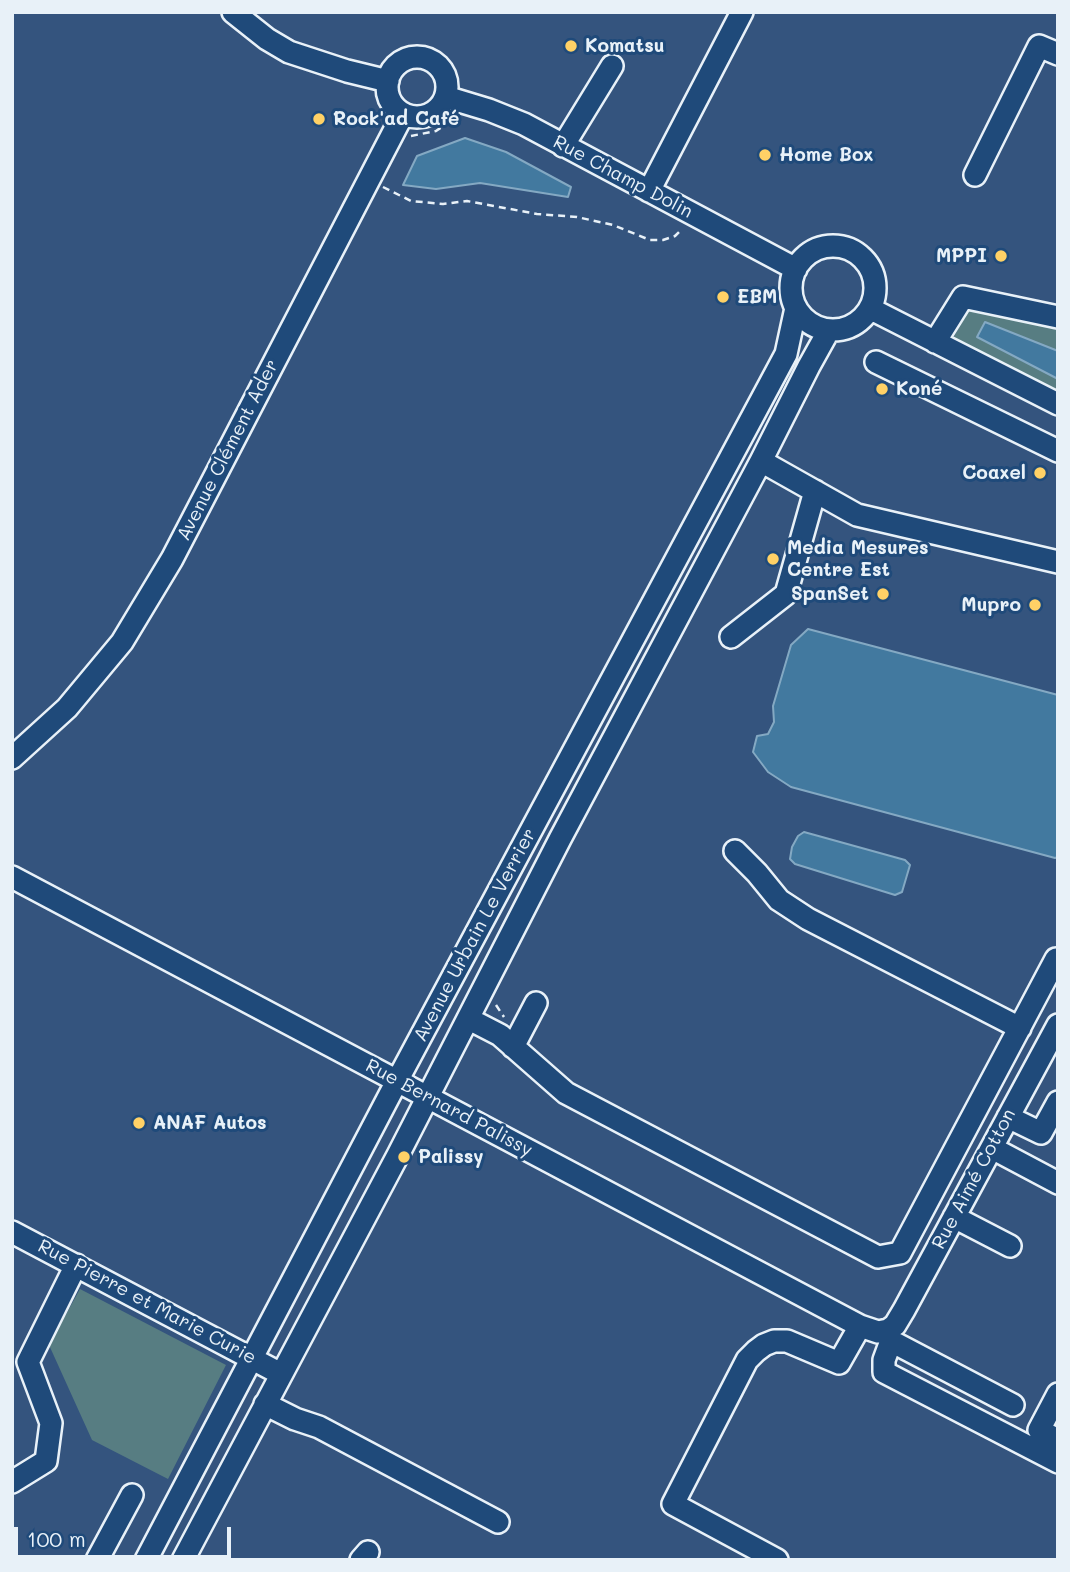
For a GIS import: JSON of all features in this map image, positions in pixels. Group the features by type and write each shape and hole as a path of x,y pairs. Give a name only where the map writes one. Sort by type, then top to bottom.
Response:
{"street":[{"path":"233,12 267,39 289,52 347,71 388,80"},
{"path":"649,191 742,12"},
{"path":"975,175 1039,46 1058,54"},
{"path":"416,57 434,62 446,78 446,97 439,108 428,115 416,117 403,114 390,100 387,90 391,71 406,59 416,57"},
{"path":"563,146 612,66"},
{"name":"Rue Champ Dolin","path":"446,97 524,124 796,269"},
{"name":"Avenue Clément Ader","path":"12,758 66,708 122,642 172,559 403,114"},
{"path":"828,246 842,246 855,251 865,260 872,272 875,285 871,309 862,319 843,329 829,330 816,326 796,308 792,281 796,269 804,258 815,250 828,246"},
{"path":"935,342 962,297 1058,317"},
{"name":"Avenue Urbain Le Verrier","path":"146,1560 397,1081 786,354 796,308"},
{"path":"871,309 1058,404"},
{"name":"Avenue Urbain Le Verrier","path":"183,1560 829,330"},
{"path":"876,362 1058,451"},
{"path":"761,461 857,515 1058,562"},
{"path":"731,636 786,594 815,491"},
{"path":"735,851 779,900 808,919 1020,1028"},
{"name":"Rue Bernard Palissy","path":"12,877 860,1326 890,1336 1013,1405"},
{"path":"469,1019 500,1035 566,1093 878,1257 900,1253 1056,959"},
{"path":"513,1046 536,1003"},
{"name":"Rue Aimé Cotton","path":"890,1336 1058,1025"},
{"path":"1008,1117 1041,1133 1058,1102"},
{"path":"992,1148 1058,1183"},
{"path":"954,1217 1010,1247"},
{"name":"Rue Pierre et Marie Curie","path":"12,1231 281,1374"},
{"path":"12,1482 46,1461 51,1423 28,1362 76,1265"},
{"path":"777,1560 673,1504 747,1360 774,1341 787,1341 839,1363 860,1326"},
{"path":"890,1336 884,1372 1058,1462"},
{"path":"1058,1394 1039,1430 1058,1440"},
{"path":"265,1404 319,1427 498,1522"},
{"path":"97,1560 132,1495"}],"path":[{"path":"408,137 436,131 452,120 464,118"},
{"path":"383,187 411,201 443,204 467,201 537,214 577,217 613,226 650,240 675,236 683,228"}],"shaded area":[{"path":"12,12 1058,12 1058,1560 12,1560"},
{"path":"465,138 506,152 571,187 568,197 480,183 436,189 403,185 417,156"},
{"path":"985,322 1058,351 1058,379 977,337"},
{"path":"808,629 1058,695 1058,857 791,787 768,772 753,752 757,736 768,734 774,722 773,706 791,645"},
{"path":"804,832 905,860 910,865 902,892 895,895 795,864 790,859 792,847 798,836"}],"green space":[{"path":"970,308 1058,330 1058,396 952,340"},
{"path":"80,1289 226,1365 168,1479 92,1440 49,1345"}],"place":[{"name":"Komatsu","path":"571,46"},
{"name":"Rock'ad Café","path":"319,119"},
{"name":"Home Box","path":"765,155"},
{"name":"MPPI","path":"1001,256"},
{"name":"EBM","path":"723,297"},
{"name":"Koné","path":"882,389"},
{"name":"Coaxel","path":"1040,473"},
{"name":"Media Mesures Centre Est","path":"773,559"},
{"name":"SpanSet","path":"883,594"},
{"name":"Mupro","path":"1035,605"},
{"name":"ANAF Autos","path":"139,1123"},
{"name":"Palissy","path":"404,1157"}]}
